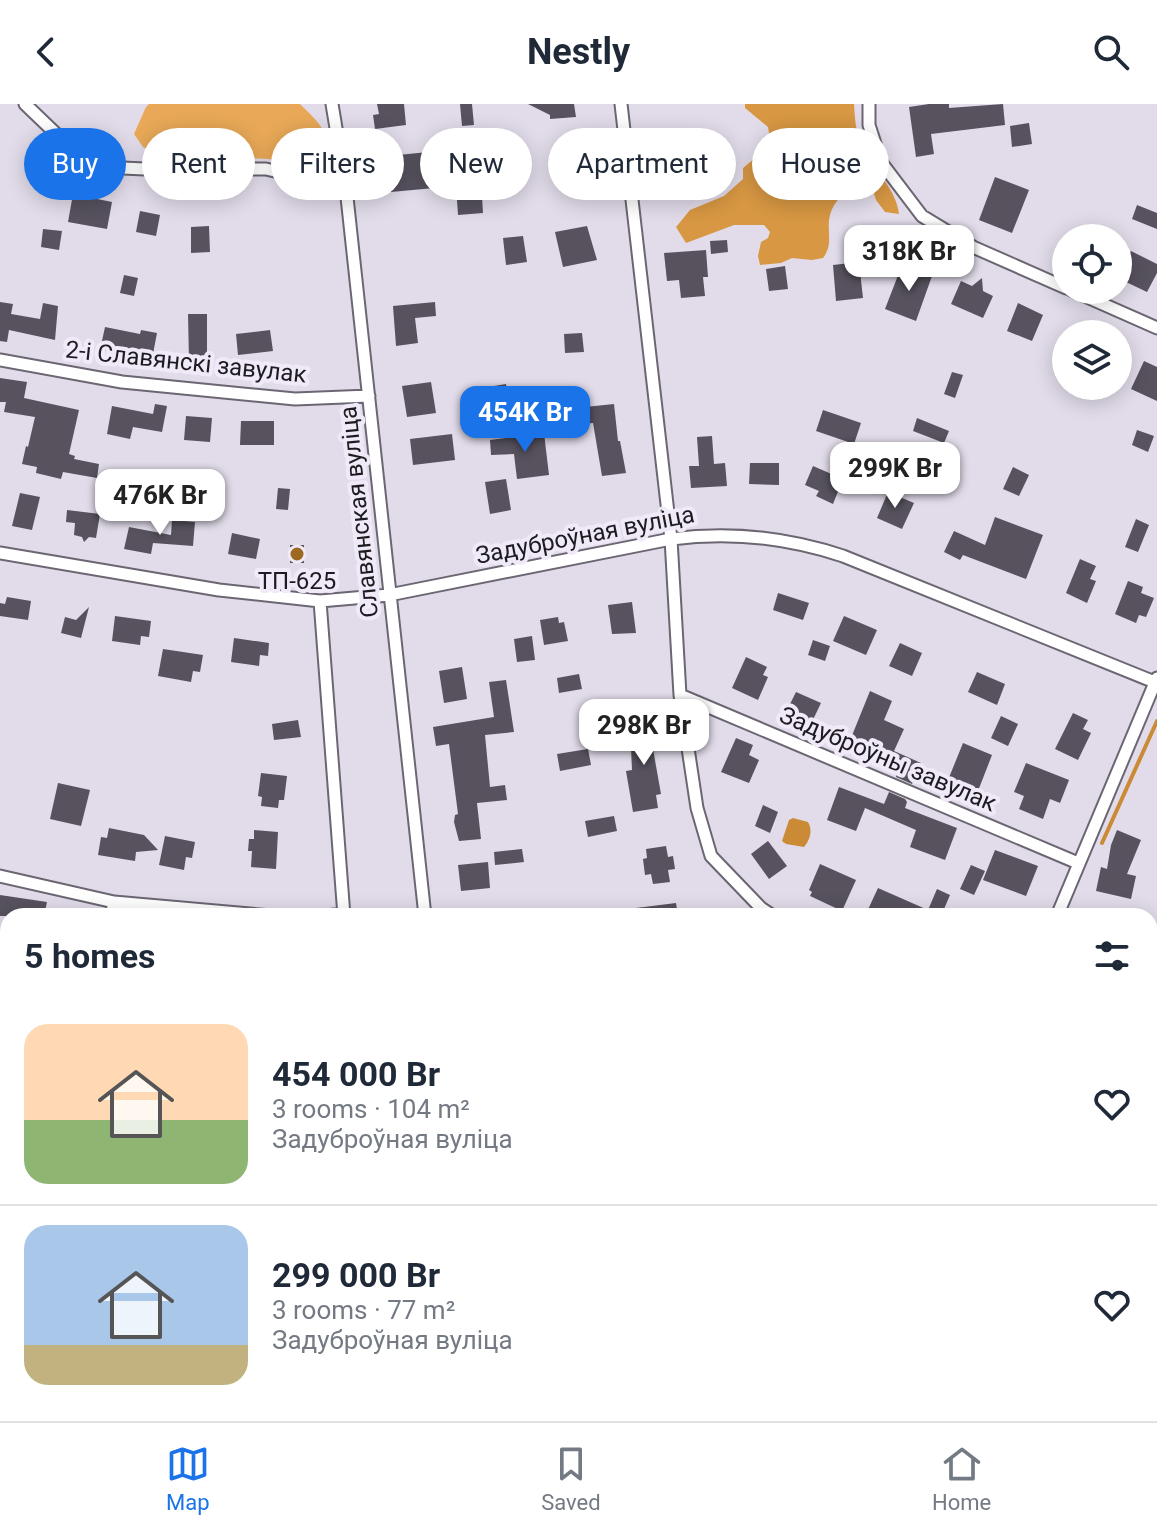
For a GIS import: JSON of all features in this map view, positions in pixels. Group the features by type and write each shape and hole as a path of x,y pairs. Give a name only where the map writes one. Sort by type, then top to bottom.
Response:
{"street":[{"path":"25,104 74,151 101,167 271,170"},
{"name":"Славянская вуліца","path":"332,104 336,128"},
{"path":"621,104 671,539 680,695 697,808 711,856 761,908"},
{"path":"869,104 869,125 881,162 922,216 973,247 1052,282"},
{"name":"Славянская вуліца","path":"347,200 424,908"},
{"path":"1102,304 1157,328"},
{"name":"2-і Славянскі завулак","path":"0,360 122,382 279,398 369,396"},
{"name":"Задуброўная вуліца","path":"0,553 219,590 320,601 389,595 671,539 728,534 779,539 815,547 1156,681"},
{"name":"Славянская вуліца","path":"320,601 343,908"},
{"path":"1060,908 1156,681"},
{"name":"Задуброўны завулак","path":"680,695 1078,863"},
{"path":"0,876 114,902 182,908"},
{"path":"113,908 114,902"}],"shaded area":[{"path":"149,104 300,104 322,128 271,128 271,159 255,158 255,128 142,128 142,146 134,134"},
{"path":"745,104 854,104 856,128 768,128 745,108"},
{"path":"752,160 752,200 837,200 829,221 829,242 823,258 792,258 781,263 760,265 761,242 768,238 770,232 764,225 734,225 686,243 676,227 690,210 714,200 736,200 736,185 743,179 743,168"},
{"path":"889,188 899,214 885,212 876,200 889,200"},
{"path":"793,818 810,825 810,835 804,847 782,841 789,820"}],"building":[{"path":"377,104 404,104 406,125 375,128 373,115 379,114"},
{"path":"460,104 472,104 474,125 462,126"},
{"path":"528,104 574,104 576,117 550,119 550,115"},
{"path":"949,104 949,108 1003,104 1005,125 931,134 934,154 916,157 909,107"},
{"path":"1029,123 1032,144 1012,147 1010,126"},
{"path":"420,153 420,189 404,191 404,154"},
{"path":"995,177 1029,190 1012,233 979,220"},
{"path":"72,200 112,202 107,229 68,222"},
{"path":"457,200 482,200 483,213 458,215"},
{"path":"1137,205 1157,213 1157,229 1132,219"},
{"path":"140,211 160,215 156,236 136,232"},
{"path":"209,226 210,252 191,253 191,227"},
{"path":"587,226 597,260 563,267 555,232"},
{"path":"43,229 62,231 59,250 41,247"},
{"path":"523,236 527,262 506,265 503,238"},
{"path":"727,240 728,252 711,254 710,241"},
{"path":"706,250 708,277 703,277 705,296 681,298 679,280 667,281 664,253"},
{"path":"1132,252 1157,264 1157,273 1147,292 1132,285"},
{"path":"859,262 863,298 836,301 833,265"},
{"path":"902,265 932,276 916,321 885,309"},
{"path":"785,266 788,289 769,291 766,269"},
{"path":"124,275 138,278 134,296 120,293"},
{"path":"982,278 983,291 993,296 983,318 951,304 961,281 972,286"},
{"path":"0,302 13,304 11,314 40,319 43,303 58,306 55,340 9,330 7,342 0,341"},
{"path":"435,302 436,316 415,318 418,343 396,346 393,306"},
{"path":"1018,303 1043,315 1032,341 1007,331"},
{"path":"188,314 207,314 207,361 189,361"},
{"path":"105,327 140,334 141,330 157,333 153,354 121,348 120,354 100,350"},
{"path":"270,330 273,351 238,355 236,334"},
{"path":"582,333 584,352 565,353 564,334"},
{"path":"1144,361 1157,367 1157,401 1132,387"},
{"path":"952,372 963,375 955,398 944,394"},
{"path":"0,378 27,382 24,398 79,410 69,454 75,456 74,459 99,464 97,478 63,472 61,479 36,473 37,467 22,464 35,417 4,412 6,402 0,402"},
{"path":"431,382 436,413 407,417 402,386"},
{"path":"506,384 509,409 497,411 494,386"},
{"path":"155,404 167,406 162,432 133,427 130,439 107,434 112,406 153,414"},
{"path":"614,404 626,473 602,476 593,423 557,430 556,410"},
{"path":"823,410 861,423 854,444 816,431"},
{"path":"186,416 212,418 210,442 184,440"},
{"path":"917,418 949,431 944,443 913,431"},
{"path":"241,421 274,421 274,445 240,445"},
{"path":"1137,430 1154,436 1148,452 1132,445"},
{"path":"544,433 549,475 517,479 514,454 491,455 490,440"},
{"path":"452,434 455,460 413,465 410,439"},
{"path":"712,436 714,464 725,463 727,486 691,488 689,466 699,466 697,437"},
{"path":"750,463 779,463 779,485 749,484"},
{"path":"813,466 843,479 833,504 816,496 819,491 805,485"},
{"path":"1013,467 1029,475 1019,496 1003,489"},
{"path":"506,479 511,510 490,514 485,482"},
{"path":"168,482 185,484 184,496 167,495"},
{"path":"209,484 225,485 222,509 207,507"},
{"path":"278,488 290,489 288,510 276,509"},
{"path":"888,492 914,503 902,529 877,518"},
{"path":"20,493 40,497 32,530 12,526"},
{"path":"67,510 100,514 96,538 89,537 84,542 82,537 74,535 75,523 66,522"},
{"path":"995,517 1043,535 1026,579 963,555 960,560 944,552 954,531 985,545"},
{"path":"1136,519 1149,525 1138,552 1125,547"},
{"path":"172,520 195,522 193,546 153,543 151,554 124,549 129,527 171,535"},
{"path":"232,533 260,539 256,559 228,554"},
{"name":"ТП-625","path":"290,545 304,545 304,563 290,563"},
{"path":"1080,559 1096,566 1090,579 1096,581 1087,603 1066,593"},
{"path":"1128,581 1143,587 1141,593 1154,598 1146,617 1139,615 1136,623 1115,614"},
{"path":"778,593 809,603 803,620 773,610"},
{"path":"7,597 31,601 28,620 0,616 0,603 5,604"},
{"path":"632,602 636,633 612,634 608,605"},
{"path":"89,607 81,638 61,633 65,617 76,620"},
{"path":"115,616 151,621 149,637 141,636 140,645 112,641"},
{"path":"844,616 877,630 866,655 833,641"},
{"path":"558,617 559,623 564,622 568,641 544,645 540,620"},
{"path":"532,636 535,660 517,662 514,639"},
{"path":"234,638 269,643 268,656 260,655 259,666 231,662"},
{"path":"813,640 830,646 825,661 808,655"},
{"path":"900,643 922,653 912,676 889,666"},
{"path":"163,649 203,655 200,672 193,671 191,682 158,676"},
{"path":"746,657 767,667 763,675 768,677 758,700 732,688"},
{"path":"462,667 467,699 444,703 439,671"},
{"path":"977,672 1005,684 997,705 968,692"},
{"path":"579,674 582,689 559,693 557,678"},
{"path":"506,680 514,732 485,735 490,787 505,785 507,800 477,803 481,839 459,841 454,822 458,814 449,744 436,746 433,727 494,717 489,682"},
{"path":"870,691 892,701 884,720 904,729 894,751 921,763 912,784 896,777 897,774 891,771 894,764 858,748 861,743 851,738"},
{"path":"796,692 821,703 810,726 785,714"},
{"path":"1073,713 1088,720 1083,729 1091,733 1078,760 1055,749"},
{"path":"1001,716 1018,724 1008,746 991,738"},
{"path":"298,720 301,737 274,740 272,724"},
{"path":"655,723 656,732 663,732 664,749 653,749 661,794 656,795 658,808 633,812 626,771 632,770 630,725"},
{"path":"736,738 753,745 749,755 759,760 749,783 721,772"},
{"path":"963,743 992,755 978,791 948,780"},
{"path":"588,749 591,765 560,771 557,754"},
{"path":"1026,763 1069,780 1060,803 1050,799 1043,819 1019,809 1024,796 1014,792"},
{"path":"261,773 287,776 284,800 279,800 278,808 261,806 262,797 258,796"},
{"path":"58,783 90,790 81,826 50,819"},
{"path":"839,787 884,804 889,792 905,799 905,808 957,828 945,860 910,847 916,830 865,808 856,831 827,820"},
{"path":"763,805 778,812 770,833 755,826"},
{"path":"614,816 617,831 588,837 585,821"},
{"path":"109,828 144,835 158,850 136,852 135,861 98,855 101,837 107,838"},
{"path":"254,830 278,832 276,869 251,867 252,851 248,851 249,839 254,839"},
{"path":"1117,830 1141,840 1127,874 1136,876 1131,899 1096,891 1101,867 1107,869"},
{"path":"165,836 195,842 192,858 186,857 184,870 159,865"},
{"path":"768,841 787,866 769,879 751,854"},
{"path":"666,846 668,857 673,856 675,869 668,870 670,882 653,884 651,874 645,875 643,859 647,858 646,849"},
{"path":"522,849 524,862 495,865 494,852"},
{"path":"995,850 1038,866 1026,896 983,880"},
{"path":"488,862 490,888 461,891 458,865"},
{"path":"820,864 856,880 843,908 836,908 810,896 812,892 809,890"},
{"path":"971,865 985,871 974,895 960,889"},
{"path":"878,888 923,908 869,908"},
{"path":"937,889 950,895 944,908 929,908"},
{"path":"0,895 47,902 46,908 0,908"},
{"path":"676,903 677,908 636,908"}],"waterway":[{"path":"1102,843 1157,721"}],"place":[{"name":"ТП-625","path":"297,554"}]}
